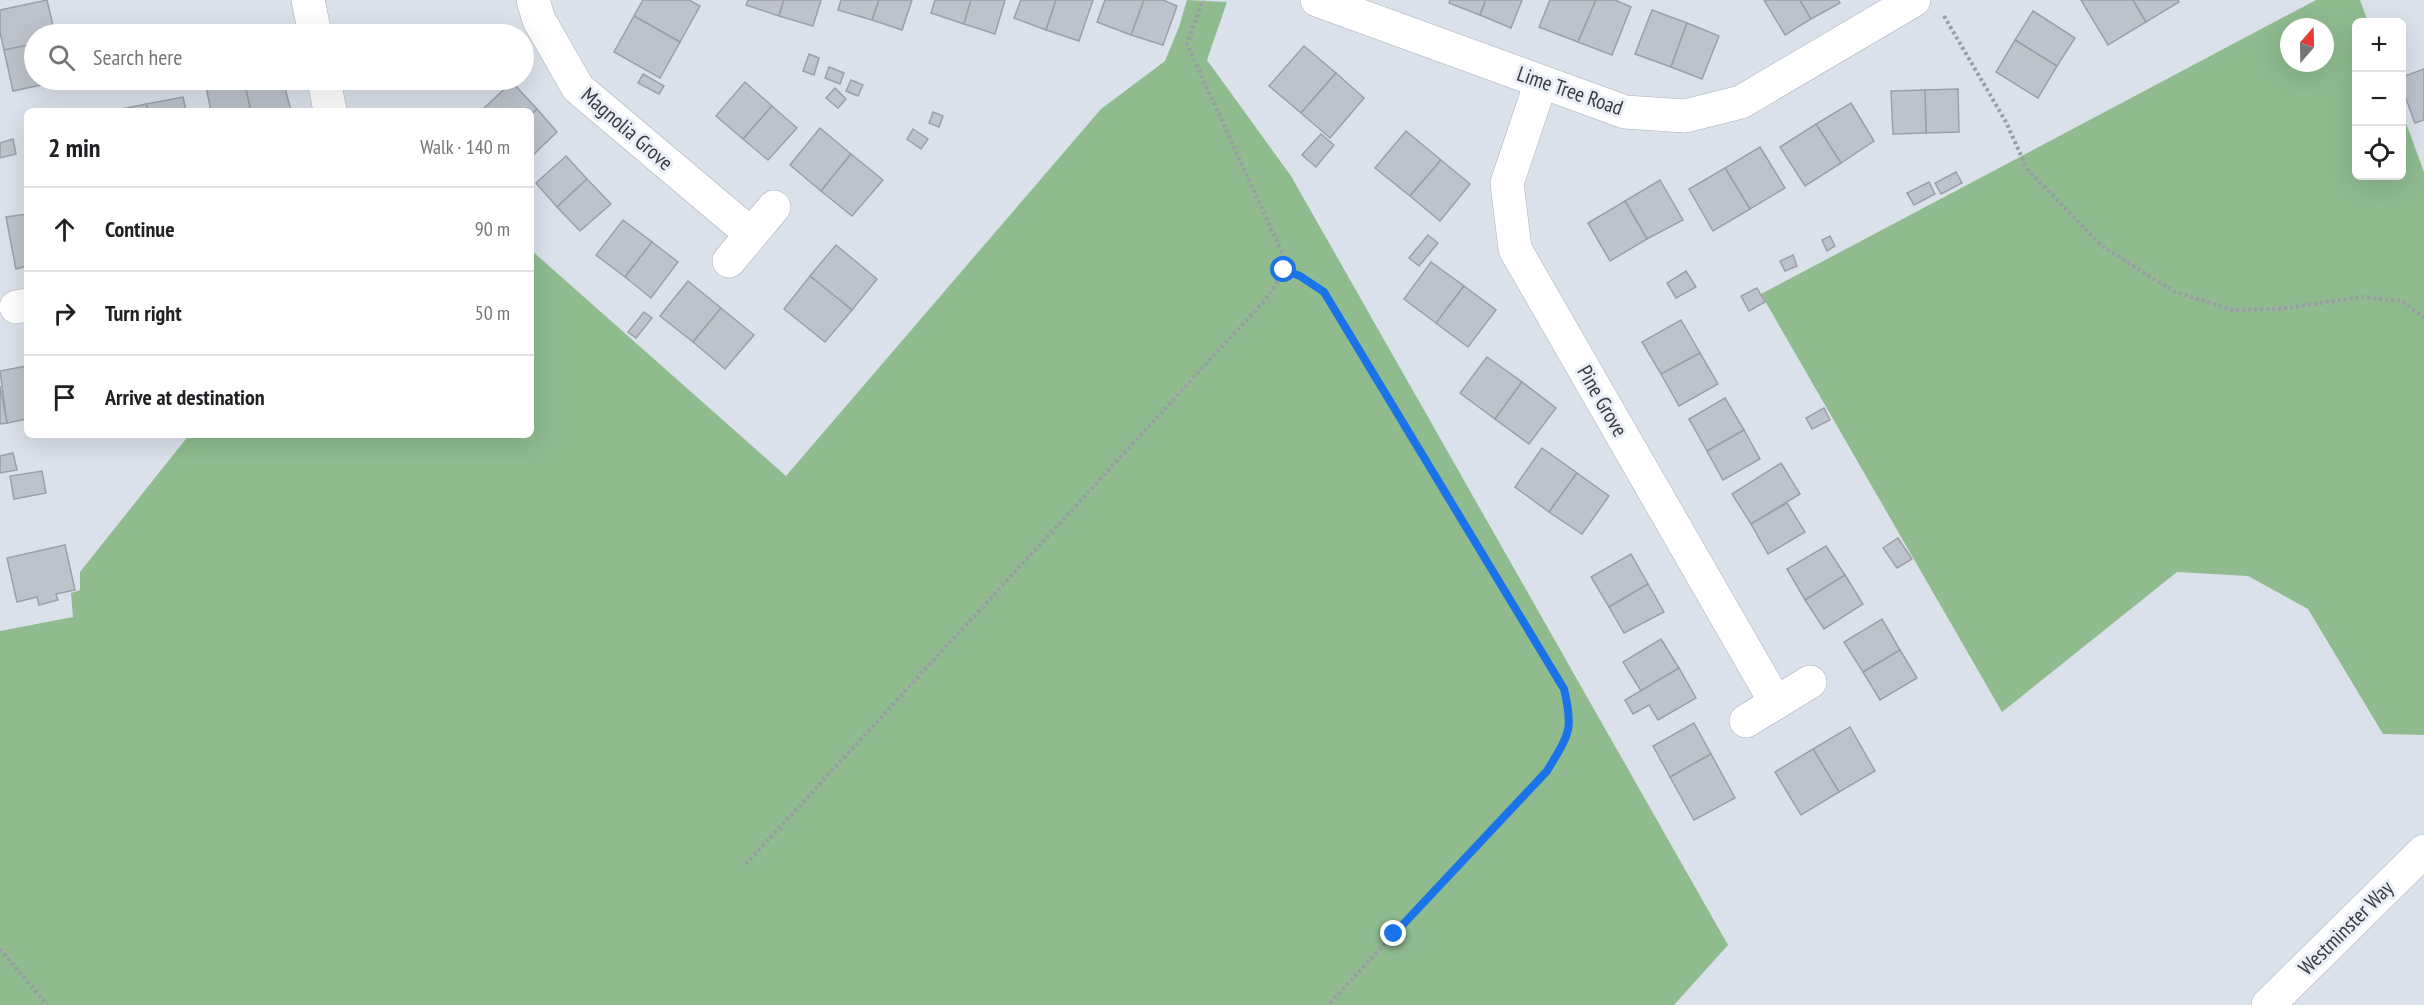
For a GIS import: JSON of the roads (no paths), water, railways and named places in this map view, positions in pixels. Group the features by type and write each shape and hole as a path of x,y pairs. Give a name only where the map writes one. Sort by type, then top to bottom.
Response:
{"street":[{"path":"308,0 313,24"},
{"name":"Magnolia Grove","path":"533,0 539,21 578,88 751,234"},
{"name":"Lime Tree Road","path":"1334,3 1625,112 1685,116 1742,102 1927,5"},
{"name":"Pine Grove","path":"1541,82 1507,183 1515,249 1776,703"},
{"path":"326,90 329,108"},
{"path":"729,261 774,207"},
{"path":"1746,721 1810,682"},
{"name":"Westminster Way","path":"2268,1005 2424,851"}]}
